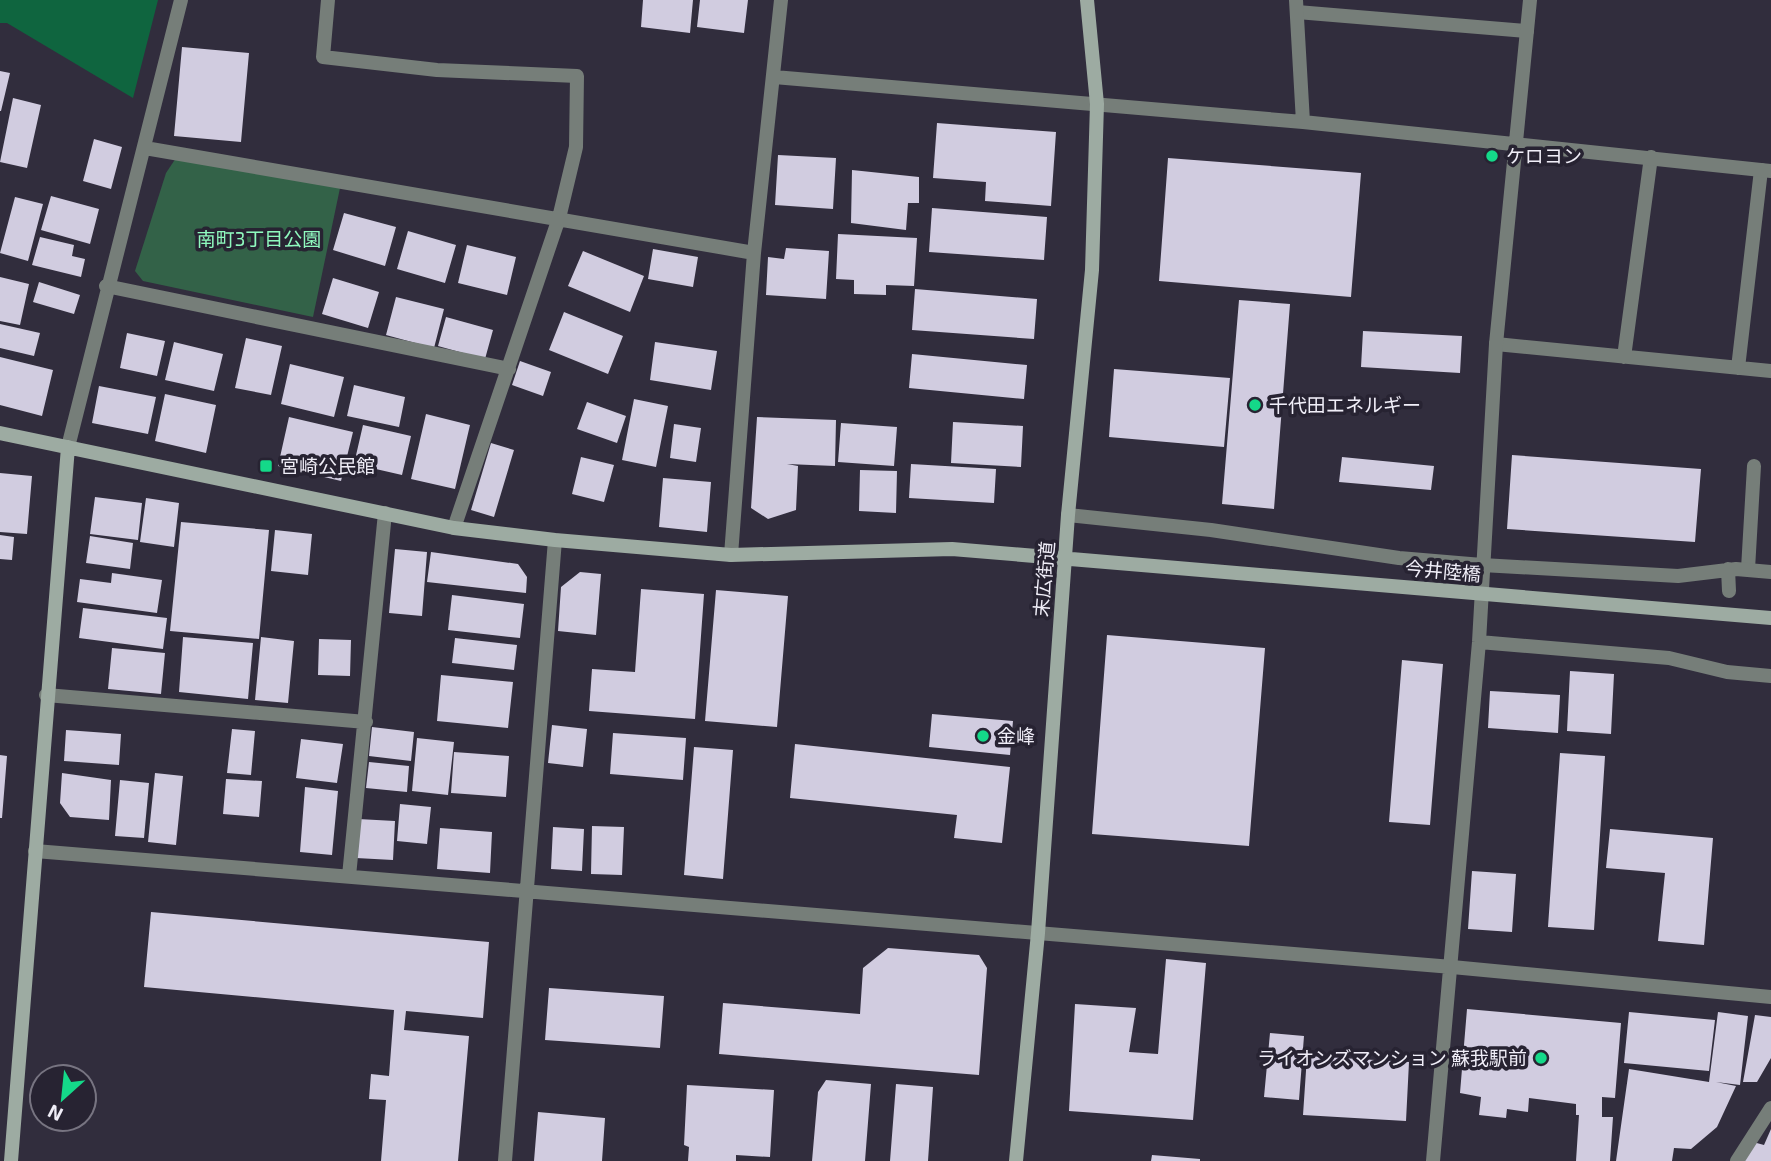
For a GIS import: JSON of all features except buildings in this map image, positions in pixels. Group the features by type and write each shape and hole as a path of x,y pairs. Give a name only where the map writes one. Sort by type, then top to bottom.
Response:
{"street":[{"path":"10,1161 68,446 106,286 145,148 181,0"},
{"path":"328,0 323,57 437,70 577,76 576,148 559,218 454,528"},
{"path":"731,555 754,254 781,0"},
{"name":"末広街道","path":"1016,1161 1038,933 1068,515 1092,270 1097,104 1087,0"},
{"path":"1433,1161 1479,642 1496,344 1530,0"},
{"path":"1303,122 1296,6 1527,31"},
{"path":"774,77 1303,122 1766,171 1738,368"},
{"path":"145,148 754,254"},
{"path":"1625,357 1651,157"},
{"path":"106,286 509,369"},
{"path":"1496,344 1771,371"},
{"name":"今井陸橋","path":"0,433 259,490 454,528 555,540 731,555 952,549 1771,618"},
{"path":"1748,569 1755,466"},
{"path":"349,876 385,513"},
{"path":"1068,515 1211,530 1399,558 1482,565 1678,576 1728,569 1771,572"},
{"path":"505,1161 555,540"},
{"path":"1728,569 1729,590"},
{"path":"1479,642 1669,657 1717,663 1771,676"},
{"path":"46,695 366,722"},
{"path":"35,851 1452,967 1771,997"},
{"path":"1737,1161 1771,1108"}],"green space":[{"path":"0,0 158,0 133,98 7,23 0,23"},
{"name":"南町3丁目公園","path":"178,155 340,188 313,317 143,281 135,271 166,173"}],"place":[{"name":"ケロヨン","path":"1492,156"},
{"name":"千代田エネルギー","path":"1255,405"},
{"name":"宮崎公民館","path":"266,466"},
{"name":"金峰","path":"983,736"},
{"name":"ライオンズマンション 蘇我駅前","path":"1541,1058"}]}
